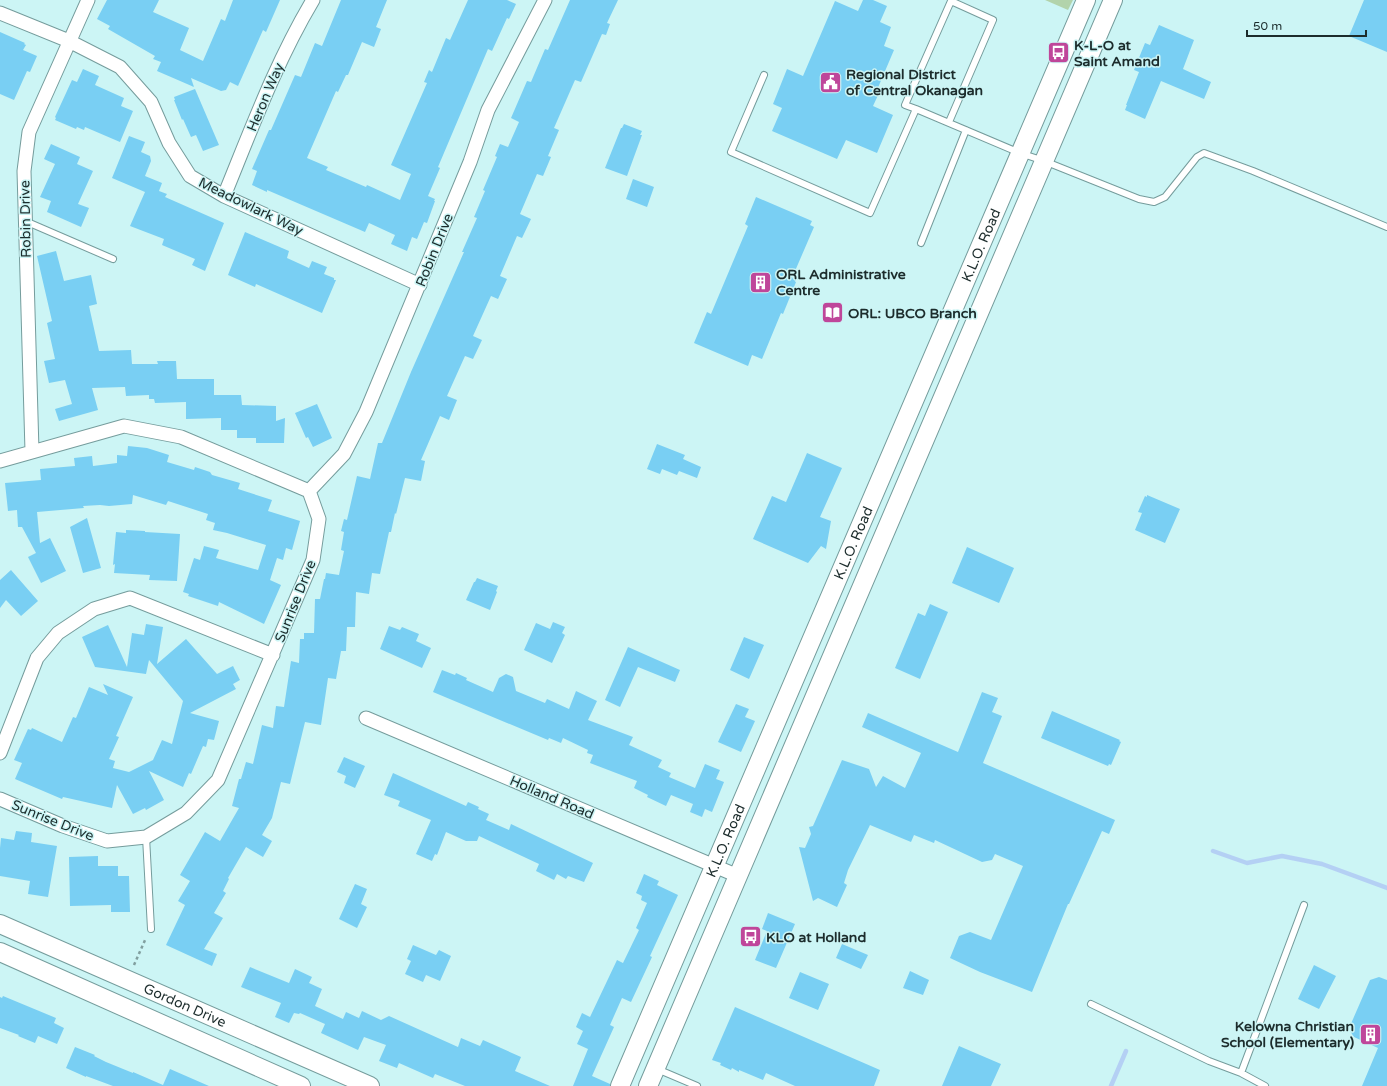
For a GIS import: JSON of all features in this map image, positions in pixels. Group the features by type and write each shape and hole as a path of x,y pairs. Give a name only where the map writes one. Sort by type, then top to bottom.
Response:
{"main road":[{"name":"K.L.O. Road","path":"620,1086 1086,0"},
{"name":"K.L.O. Road","path":"648,1086 1113,0"},
{"name":"Gordon Drive","path":"0,924 370,1086"},
{"name":"Gordon Drive","path":"0,952 301,1086"}],"street":[{"name":"Robin Drive","path":"32,451 24,171 29,132 88,0"},
{"name":"Heron Way","path":"224,196 271,79 313,0"},
{"name":"Robin Drive","path":"309,491 344,454 366,412 420,286 470,162 488,110 545,0"},
{"name":"Meadowlark Way","path":"0,13 69,41 120,67 151,102 169,143 190,176 224,196 420,286"},
{"path":"0,461 124,426 181,437 309,491"},
{"name":"Sunrise Drive","path":"0,799 63,826 107,841 146,837 186,813 218,780 313,560 319,519 309,491"},
{"path":"0,753 38,658 58,633 94,609 130,598 273,655"},
{"name":"Holland Road","path":"366,718 738,876"}],"lane":[{"path":"949,122 994,20 951,0 905,105 949,122 1020,153 1139,199 1154,202 1165,197 1197,157 1204,153 1253,171 1387,226"},
{"path":"764,75 732,152 870,213 916,109"},
{"path":"921,243 966,130"},
{"path":"25,221 113,259"},
{"path":"146,837 151,929"},
{"path":"1241,1073 1304,905"},
{"path":"1092,1004 1209,1061 1241,1073 1265,1086"},
{"path":"656,1068 697,1086"}],"green space":[{"path":"1045,0 1073,0 1068,10"}],"building":[{"path":"107,0 159,0 153,12 189,28 180,50 203,61 221,19 225,21 233,0 280,0 266,32 263,30 238,86 230,82 226,90 221,91 191,78 194,87 157,71 161,62 153,59 155,56 108,29 110,26 97,19"},
{"path":"341,0 387,0 376,27 381,29 374,47 362,42 348,75 346,75 338,92 336,91 307,158 328,167 326,170 366,187 367,185 400,200 411,174 391,165 427,83 424,82 429,70 432,72 446,38 450,40 468,0 507,0 516,4 509,19 507,18 492,51 488,49 438,167 440,168 428,196 435,199 435,201 427,223 424,222 417,239 412,237 407,251 391,244 395,235 369,223 365,232 252,185 257,171 252,169 295,75 301,77 315,43 322,46"},
{"path":"570,0 618,0 607,23 610,24 606,35 602,34 581,82 575,80 554,128 559,130 548,156 551,157 543,176 537,174 520,214 531,219 522,238 517,236 500,276 507,279 498,299 491,296 473,336 482,340 473,359 465,356 447,396 457,400 449,420 440,416 421,460 425,461 421,481 405,478 391,532 389,532 380,574 372,573 369,594 356,592 355,627 347,627 346,651 341,651 336,679 328,678 321,725 305,722 290,784 281,782 272,818 262,835 272,841 263,857 246,847 228,878 229,879 223,891 226,893 214,913 223,918 204,949 217,954 212,966 166,945 185,905 178,901 190,881 180,875 205,832 220,841 239,808 232,806 239,779 241,779 246,762 253,764 262,725 273,728 276,706 284,707 291,661 299,663 300,639 304,639 304,633 314,633 315,599 320,599 326,573 339,575 344,551 341,550 344,532 341,531 344,519 347,520 357,476 370,479 378,443 382,443 411,372 464,252 462,252 477,218 474,217 485,191 483,190 497,157 495,156 500,144 508,147 519,122 511,118 527,81 531,82 545,49 548,50"},
{"name":"Regional District of Central Okanagan","path":"863,0 873,0 887,6 880,22 891,27 884,46 894,50 877,90 880,91 873,106 893,115 877,153 846,140 837,159 772,131 782,108 773,104 787,69 803,76 835,1 858,11"},
{"path":"1364,0 1387,0 1387,52 1349,36"},
{"path":"1159,25 1194,40 1183,69 1211,82 1204,99 1161,81 1145,119 1125,110 1139,72 1134,70 1145,43 1150,45"},
{"path":"0,32 25,43 24,44 26,45 23,50 37,56 30,72 27,71 14,100 0,94"},
{"path":"83,69 99,76 95,85 124,98 121,106 133,111 120,142 85,127 84,130 77,127 76,129 55,120 72,80 77,82"},
{"path":"195,89 219,145 203,151 196,135 191,137 174,100 174,97"},
{"path":"624,124 642,131 640,135 642,135 627,176 605,168"},
{"path":"129,136 145,142 141,152 150,156 151,161 145,176 162,183 159,191 167,194 165,197 224,223 205,271 192,265 195,259 162,245 164,239 130,226 145,192 112,178"},
{"path":"51,144 80,157 77,164 93,171 78,204 89,208 81,227 47,212 51,201 40,197 55,164 44,159"},
{"path":"633,179 654,187 647,207 626,199"},
{"name":"ORL Administrative Centre","path":"756,197 812,221 810,225 814,227 792,278 796,280 796,282 762,359 752,355 748,366 694,343 707,312 711,314 748,226 745,224"},
{"path":"245,232 289,251 287,258 309,268 312,261 327,267 324,274 336,280 322,313 256,284 255,287 228,275"},
{"path":"56,251 64,281 91,275 97,304 89,306 99,351 131,350 132,364 158,364 157,361 176,361 177,379 214,379 214,395 241,395 242,405 276,406 276,421 285,418 284,443 256,443 256,438 237,438 237,430 221,430 221,418 186,419 186,402 155,403 154,399 149,399 149,395 126,396 125,387 92,388 98,410 59,421 55,409 72,404 65,380 49,383 44,361 55,359 47,323 52,321 37,256"},
{"path":"317,404 332,438 313,447 308,437 306,438 295,413"},
{"path":"657,444 685,455 683,459 701,467 697,478 679,471 677,475 662,469 660,474 647,469"},
{"path":"128,446 147,448 169,455 167,462 194,470 195,467 210,472 212,475 240,483 238,489 272,500 268,511 300,521 292,550 286,548 283,560 277,558 270,580 281,585 264,624 219,602 218,606 188,596 189,594 183,592 194,558 200,560 204,546 219,550 216,558 258,570 266,545 213,530 215,523 206,520 208,514 168,501 166,505 133,495 132,504 83,506 84,508 37,512 40,543 50,538 66,571 41,583 28,557 36,553 22,527 18,527 17,510 8,511 5,483 41,480 40,469 75,466 74,458 92,456 93,466 117,463 117,455 127,456"},
{"path":"807,453 842,468 820,517 831,521 826,549 821,546 808,563 753,539 772,496 786,502"},
{"path":"1147,495 1180,509 1165,543 1135,530 1142,513 1138,512 1145,496 1147,497"},
{"path":"87,518 101,568 83,573 70,527"},
{"path":"126,530 180,534 177,581 149,580 150,575 114,573 115,564 113,565 116,532 126,533"},
{"path":"967,547 1014,568 999,603 952,583"},
{"path":"11,570 38,601 21,616 6,600 0,608 0,580"},
{"path":"477,578 498,586 490,610 466,600"},
{"path":"930,604 948,612 920,679 895,668 918,613 925,616"},
{"path":"553,622 565,627 562,633 565,635 552,663 524,650 536,623 550,629"},
{"path":"146,624 163,627 157,664 186,639 217,674 233,666 240,680 233,684 236,689 190,713 219,721 214,740 208,739 206,747 203,746 191,774 189,773 183,787 149,771 164,800 146,810 145,808 133,814 117,785 112,808 63,797 62,799 15,779 22,763 14,760 28,729 31,730 32,728 62,742 73,717 76,718 89,687 108,695 103,684 133,697 116,736 119,737 109,759 115,761 113,768 129,772 153,760 162,740 172,744 183,701 149,660 146,674 95,667 82,637 108,625 127,667 132,633 144,635"},
{"path":"389,626 400,630 402,627 419,634 416,641 431,648 422,668 380,649"},
{"path":"744,637 764,645 749,679 730,670"},
{"path":"628,647 680,670 675,682 638,667 620,707 605,700"},
{"path":"442,670 455,675 456,673 467,678 466,680 493,692 499,678 506,674 513,677 516,691 545,703 547,699 569,709 576,691 597,701 588,720 633,737 629,745 662,760 658,767 671,773 669,777 695,788 705,764 720,770 716,779 724,782 712,812 705,809 702,817 690,812 693,804 671,795 666,806 647,797 648,795 634,788 637,781 590,763 593,755 587,753 588,750 563,738 561,743 549,738 548,740 433,692"},
{"path":"982,692 998,698 992,712 1002,716 983,763 1115,820 1109,834 1102,831 1068,904 1032,992 980,972 950,958 959,936 970,932 991,940 1023,866 995,854 992,860 982,862 935,840 934,843 914,835 911,842 870,825 848,870 844,883 847,885 837,907 818,898 813,901 799,847 805,848 811,834 809,827 813,826 842,760 869,769 876,787 883,776 905,788 921,753 862,727 868,713 958,752"},
{"path":"736,704 749,709 745,717 755,721 741,752 718,742"},
{"path":"1052,711 1120,740 1119,741 1121,742 1111,765 1109,764 1108,766 1041,738"},
{"path":"344,757 365,766 355,788 344,783 346,776 337,772"},
{"path":"393,773 466,806 468,802 479,807 478,809 489,814 486,820 509,830 511,824 593,863 584,882 568,876 566,879 557,874 554,880 536,871 539,864 479,836 477,841 466,841 446,832 437,855 435,854 432,861 416,854 431,820 398,806 400,801 384,795"},
{"path":"16,831 32,833 31,842 57,846 48,897 28,894 30,881 0,876 1,838 14,840"},
{"path":"98,856 98,866 118,866 118,876 129,876 130,912 111,912 111,905 70,906 69,857"},
{"path":"644,874 659,881 657,885 678,895 631,1002 622,998 610,1025 614,1027 592,1076 610,1084 610,1086 573,1086 588,1049 577,1044 583,1031 576,1027 582,1013 590,1017 617,960 623,963 639,930 636,928 647,903 641,900 642,896 636,893"},
{"path":"355,884 367,889 361,904 367,907 357,928 339,919"},
{"path":"768,913 795,924 776,968 755,960 767,931 762,929"},
{"path":"842,944 868,955 861,969 836,958"},
{"path":"413,945 436,955 439,950 451,956 440,981 426,975 423,982 405,974 411,961 407,959"},
{"path":"1314,965 1336,976 1319,1009 1298,999"},
{"path":"250,967 289,983 295,969 312,977 309,983 322,989 315,1006 343,1019 346,1012 359,1018 362,1011 381,1020 389,1016 458,1047 461,1038 480,1046 483,1040 521,1057 515,1071 550,1086 465,1086 435,1074 433,1078 399,1063 397,1068 379,1061 386,1045 364,1037 358,1050 321,1033 325,1024 300,1013 294,1013 289,1023 275,1017 281,1003 241,987"},
{"path":"910,971 929,980 923,995 903,988"},
{"path":"800,972 829,984 818,1010 789,998"},
{"name":"Kelowna Christian School (Elementary)","path":"1379,977 1387,980 1387,1086 1362,1086 1378,1048 1354,1037 1350,1031 1350,1026 1370,980"},
{"path":"3,996 56,1018 54,1023 64,1028 57,1044 38,1036 35,1043 0,1028 0,997 2,998"},
{"path":"735,1007 880,1070 874,1086 795,1086 766,1073 763,1080 739,1070 739,1072 732,1068 731,1070 720,1065 721,1063 712,1060"},
{"path":"959,1046 1001,1064 991,1086 942,1086"},
{"path":"75,1047 95,1055 94,1056 106,1062 163,1085 170,1069 209,1086 113,1086 86,1077 66,1068"}],"waterway":[{"path":"1213,851 1247,863 1282,856 1322,864 1387,888"},
{"path":"1111,1086 1126,1051"}],"place":[{"name":"K-L-O at Saint Amand","path":"1059,53"},
{"name":"Regional District of Central Okanagan","path":"831,82"},
{"name":"ORL Administrative Centre","path":"760,282"},
{"name":"ORL: UBCO Branch","path":"832,313"},
{"name":"KLO at Holland","path":"751,937"},
{"name":"Kelowna Christian School (Elementary)","path":"1370,1034"}]}
